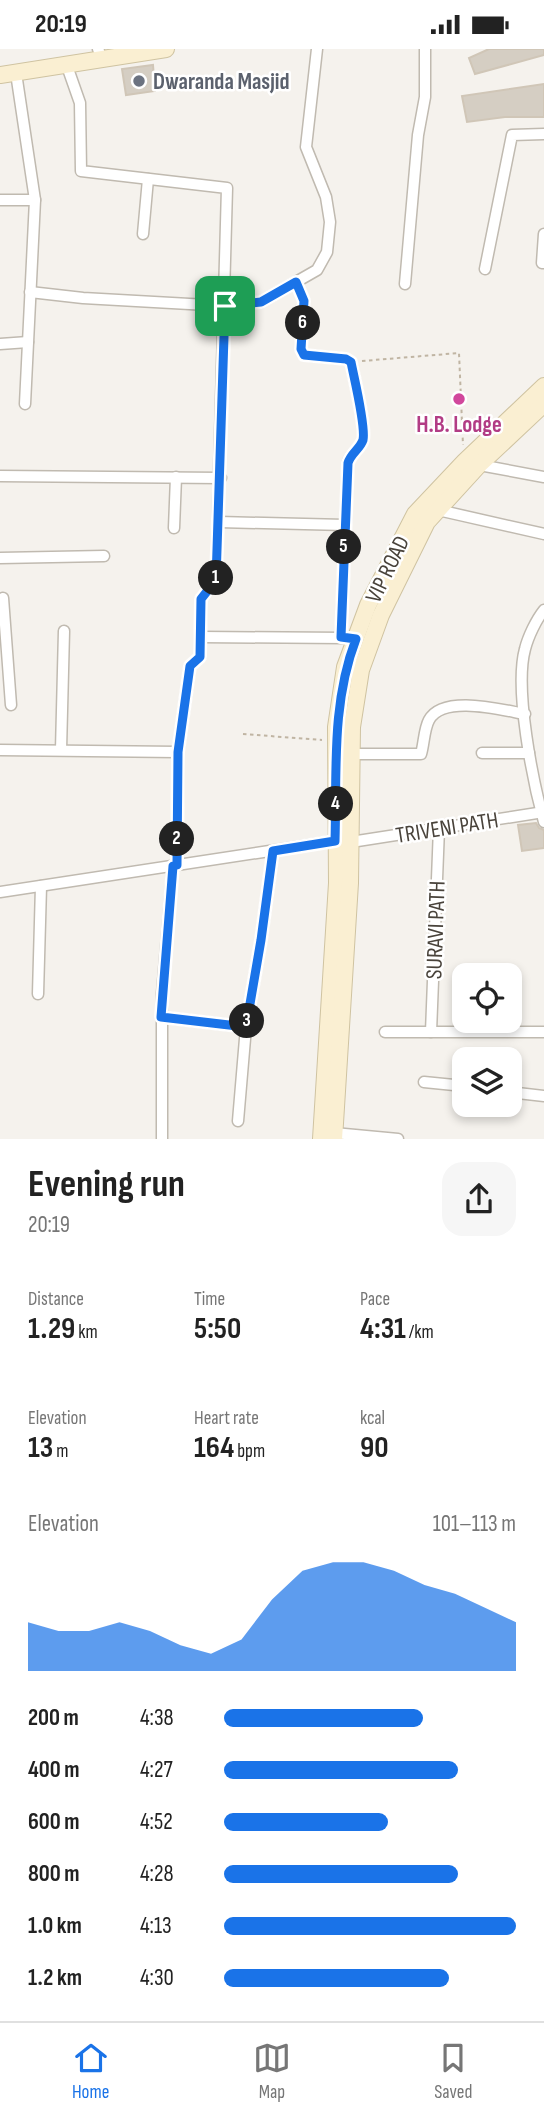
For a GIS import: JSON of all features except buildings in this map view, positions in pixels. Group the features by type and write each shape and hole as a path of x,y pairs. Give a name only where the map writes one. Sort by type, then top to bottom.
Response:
{"main road":[{"path":"8,74 166,49"},
{"path":"0,66 103,50"},
{"name":"VIP ROAD","path":"343,842 336,727 349,638 415,514 469,457 544,386"},
{"name":"VIP ROAD","path":"330,1137 337,883 352,727 361,670 387,603 427,522 438,510 469,457 544,404"}],"street":[{"path":"30,292 83,298 225,306 261,302 317,269 327,252 330,222 326,197 306,146 317,49"},
{"path":"405,284 418,135 425,97 425,49"},
{"path":"67,66 80,103 81,171 227,188 221,478 216,580 201,599 200,657 190,666 178,752 175,865 161,1017 162,1139"},
{"path":"8,74 35,200 25,404"},
{"path":"485,269 512,135 544,134"},
{"path":"143,234 148,180"},
{"path":"0,200 35,200"},
{"path":"544,234 544,263"},
{"path":"201,637 349,638 345,525 348,463 351,454 360,447 363,433 351,362 346,359 304,355 301,349 304,301 296,282"},
{"path":"0,344 28,342"},
{"path":"469,457 544,477"},
{"path":"0,475 221,478"},
{"path":"174,528 176,477"},
{"path":"438,510 544,534"},
{"path":"219,521 345,525"},
{"path":"0,558 104,556"},
{"path":"4,598 4,652 10,705"},
{"path":"543,815 529,753 523,680 525,650 544,610"},
{"path":"61,750 64,631"},
{"path":"351,754 421,754 429,720 442,708 474,706 525,715"},
{"path":"0,750 178,752"},
{"path":"482,753 529,753"},
{"name":"TRIVENI PATH","path":"0,892 273,851 543,815"},
{"name":"SURAVI PATH","path":"431,1032 439,828"},
{"path":"238,1121 246,1027 273,851"},
{"path":"38,994 41,886"},
{"path":"161,1017 246,1027"},
{"path":"385,1033 544,1033"},
{"path":"424,1081 452,1084"},
{"path":"522,1093 544,1096"},
{"path":"330,1137 398,1139"}],"path":[{"path":"351,362 460,353 469,457"},
{"path":"243,734 327,741"}],"place":[{"name":"Dwaranda Masjid","path":"139,81"},
{"name":"H.B. Lodge","path":"459,399"}],"route":[{"path":"296,282 304,301 301,349 304,355 346,359 351,362 363,433 360,447 351,454 348,463 341,637 356,639 345,667 336,727 335,841 273,851 246,1027 161,1017 173,866 177,865 178,752 190,666 200,657 201,599 216,580 225,306 261,302 296,282"}]}
